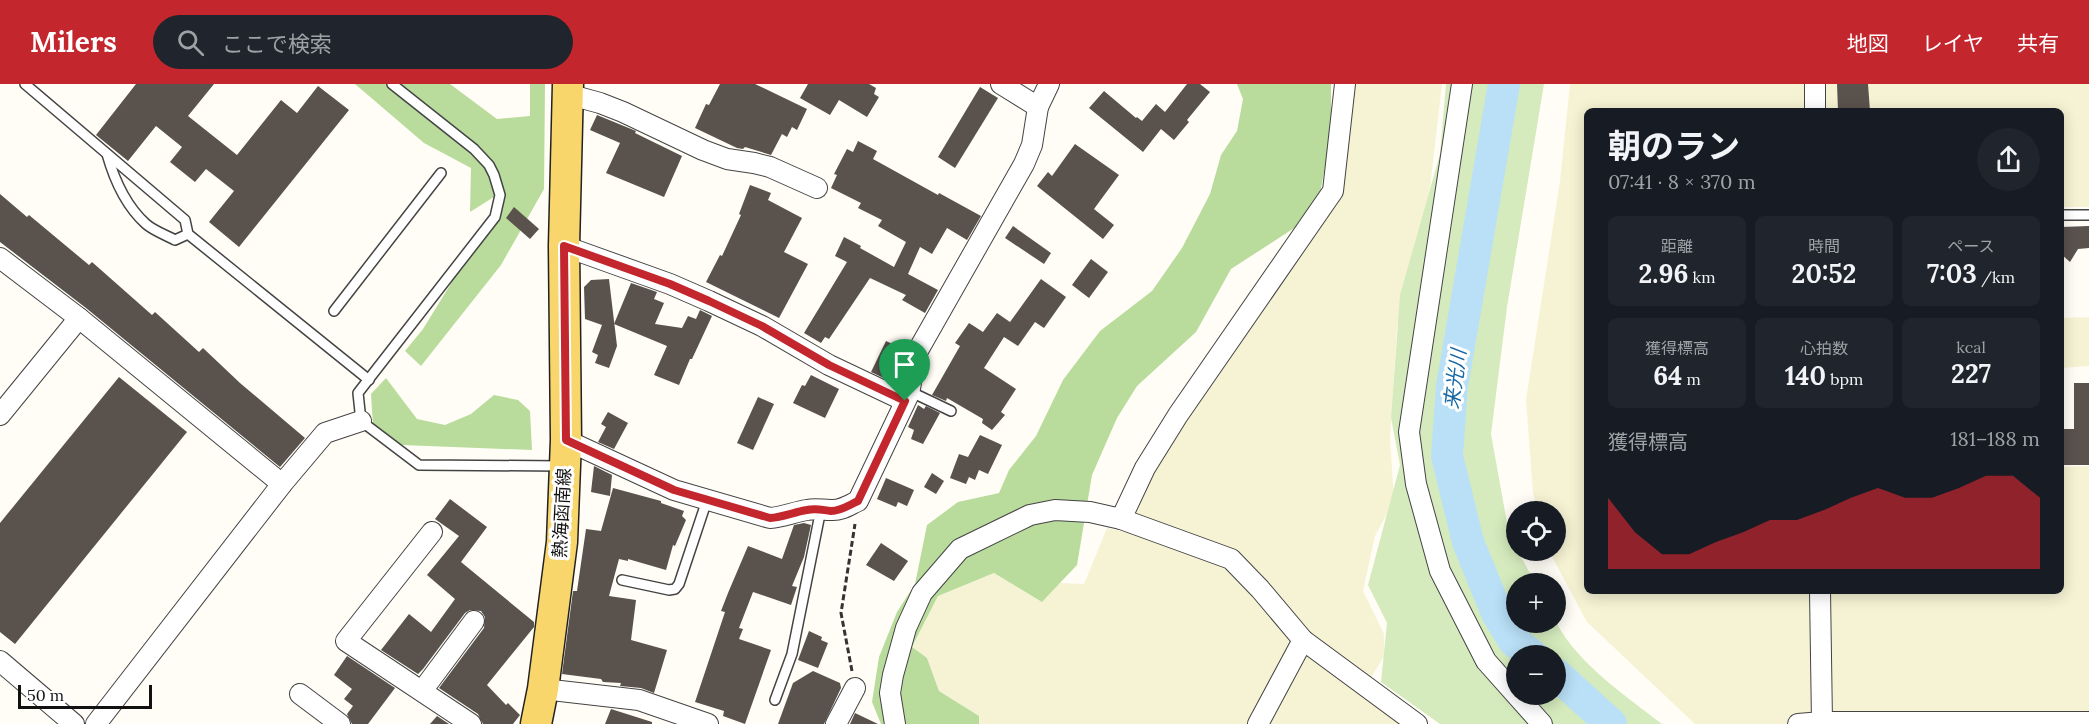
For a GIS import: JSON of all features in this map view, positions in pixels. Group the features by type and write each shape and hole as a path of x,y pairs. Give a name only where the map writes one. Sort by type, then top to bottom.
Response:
{"main road":[{"name":"熱海函南線","path":"536,724 543,689 562,542 565,453 564,246 567,89"}],"street":[{"path":"1001,84 1038,106"},
{"path":"565,453 674,490 770,518 785,517 806,510 842,509 858,501 907,396 920,345 1024,164 1032,145 1038,106 1049,84"},
{"path":"1121,519 1145,468 1178,416 1333,191 1345,84"},
{"path":"1462,84 1409,432 1416,484 1440,571 1486,661 1542,724"},
{"path":"1815,84 1815,108"},
{"path":"567,89 623,112 703,150 727,159 770,167 817,188"},
{"path":"564,246 670,284 709,301 762,326 829,365 907,396"},
{"path":"0,258 79,318 282,484"},
{"path":"0,415 79,318"},
{"path":"96,724 282,484 325,433 362,421"},
{"path":"895,724 890,693 893,675 906,628 922,593 960,549 1030,515 1055,510 1090,512 1121,519 1231,560 1260,589 1303,640 1417,724"},
{"path":"432,532 346,641 471,724"},
{"path":"1820,594 1822,722"},
{"path":"422,691 474,621"},
{"path":"1258,724 1303,640"},
{"path":"0,661 74,724"},
{"path":"836,724 855,688"},
{"path":"543,689 639,700 708,724"},
{"path":"300,694 340,724"},
{"path":"1798,724 1822,722 2089,722"}],"lane":[{"path":"25,84 185,220 188,234 369,380"},
{"path":"392,84 474,149 489,165 500,195 495,217 358,393 362,421 419,465 565,453"},
{"path":"107,153 110,166 128,204 148,225 175,240 188,234"},
{"path":"334,310 441,172"},
{"path":"2064,215 2089,215"},
{"path":"907,396 951,411"},
{"path":"622,580 669,590 675,589 679,584 707,500"},
{"path":"775,700 792,654 821,509"}],"path":[{"path":"855,688 841,613 858,501"}],"shaded area":[{"path":"1351,84 1442,84 1430,188 1397,328 1390,438 1394,500 1375,536 1363,591 1384,634 1384,656 1362,693 1401,724 979,724 979,716 939,691 927,658 912,648 938,596 994,573 1042,602 1060,583 1084,584 1107,528 1125,532 1165,448 1338,195 1347,159"},
{"path":"1570,84 2089,84 2089,207 2064,207 2064,108 1584,108 1584,594 2064,594 2064,467 2089,466 2089,712 2049,714 2049,724 1695,724 1587,622 1566,583 1566,573 1561,573 1554,561 1566,561 1566,501 1535,501 1526,400 1560,181"},
{"path":"2089,317 2089,366 2064,368 2064,318"}],"green space":[{"path":"355,84 450,84 497,119 530,116 530,84 545,84 544,189 501,265 421,366 405,351 423,329 495,212 505,190 470,212 471,168 424,143"},
{"path":"1237,84 1331,84 1331,134 1319,199 1302,223 1231,269 1196,332 1137,386 1117,418 1092,475 1077,565 1042,602 994,573 938,596 912,647 927,658 939,691 979,716 979,724 881,724 872,702 879,657 897,612 915,584 927,525 958,502 999,493 1009,470 1036,436 1063,380 1100,331 1152,291 1182,248 1210,194 1221,155 1237,131 1243,99"},
{"path":"1446,84 1544,84 1507,307 1491,434 1506,517 1506,561 1523,561 1530,573 1506,573 1506,633 1563,633 1576,651 1603,678 1662,724 1440,724 1381,682 1387,623 1368,585 1400,465 1391,418 1400,295 1440,154"},
{"path":"386,378 417,419 445,425 471,414 494,395 518,400 530,411 532,450 402,445 373,425 371,394"}],"building":[{"path":"136,84 214,84 188,116 237,155 281,100 297,113 318,86 349,110 239,247 209,222 234,191 206,169 195,182 170,162 182,147 156,126 128,161 96,135"},
{"path":"720,84 755,84 807,109 797,130 792,127 787,137 782,134 771,155 745,147 737,148 695,128 706,104 709,105"},
{"path":"808,84 869,84 876,88 874,94 879,97 867,117 839,100 830,115 800,98"},
{"path":"1187,84 1200,84 1210,92 1174,140 1161,129 1143,152 1089,108 1104,91 1142,121 1156,104 1165,112"},
{"path":"1837,84 1868,84 1870,108 1838,108"},
{"path":"980,87 998,98 955,168 938,157"},
{"path":"597,115 636,131 635,133 682,156 664,197 606,173 620,143 590,130"},
{"path":"858,141 877,151 873,159 981,216 967,240 947,228 932,254 920,247 908,274 938,290 925,313 902,300 906,295 870,278 829,339 825,337 821,343 804,333 847,262 835,256 844,237 894,267 906,242 878,226 882,220 858,208 861,203 831,188 837,175 834,174 847,149 853,152"},
{"path":"1075,144 1119,175 1094,209 1114,225 1103,239 1037,186 1048,172 1052,176"},
{"path":"750,185 771,193 768,200 802,218 784,252 808,264 779,318 706,282 720,255 722,256 741,215 739,214"},
{"path":"0,194 89,265 92,262 152,315 155,312 199,352 203,348 305,438 280,467 86,308 0,242"},
{"path":"514,207 539,229 530,239 506,218"},
{"path":"1013,226 1051,253 1044,264 1005,238"},
{"path":"2089,226 2089,248 2078,249 2070,262 2064,257 2064,227"},
{"path":"1091,259 1108,272 1089,298 1072,285"},
{"path":"609,279 617,346 609,368 595,363 598,355 592,352 602,325 585,319 584,287 591,280"},
{"path":"1041,279 1066,297 1044,328 1035,322 1018,346 1004,337 984,368 1016,389 1001,412 1005,415 992,430 982,423 983,419 947,398 946,401 932,395 960,346 955,343 969,323 983,332 997,313 1010,322"},
{"path":"631,283 657,292 654,299 664,303 655,324 682,328 688,316 696,319 700,310 712,316 679,385 654,375 667,346 614,324"},
{"path":"886,341 905,350 890,381 871,372"},
{"path":"811,375 839,389 825,418 793,403 802,385 805,386"},
{"path":"119,377 187,432 15,644 0,632 0,523"},
{"path":"2074,383 2089,383 2089,465 2064,465 2064,429 2074,429"},
{"path":"758,397 774,404 753,450 737,443"},
{"path":"918,405 940,413 923,444 911,439 914,430 908,427"},
{"path":"608,412 628,423 614,449 598,442 606,427 601,424"},
{"path":"980,435 1002,445 988,474 979,470 975,480 969,477 966,484 950,478 959,454 968,457"},
{"path":"594,466 612,475 610,496 591,492"},
{"path":"932,473 944,481 936,494 924,487"},
{"path":"886,478 914,490 907,506 898,502 896,507 877,499"},
{"path":"613,488 661,501 661,503 684,511 682,516 686,520 675,546 673,545 666,570 628,559 628,561 619,559 609,596 636,600 631,640 667,650 654,693 641,688 620,686 621,683 562,674 573,591 577,591 586,529 601,531"},
{"path":"450,499 487,527 461,562 534,622 534,627 487,685 506,705 508,703 520,715 513,724 483,724 478,714 439,688 484,628 485,617 481,611 470,610 465,613 418,674 381,650 409,614 431,632 455,599 427,575 459,536 435,519"},
{"path":"804,523 811,525 804,557 792,586 797,587 791,605 753,592 739,628 743,629 739,639 771,650 745,724 723,716 724,711 695,702 725,612 721,611 748,546 782,559 794,525"},
{"path":"881,543 908,561 894,581 866,565"},
{"path":"809,631 822,637 821,640 828,643 818,668 798,660"},
{"path":"347,656 395,688 368,724 352,724 347,714 353,706 344,699 352,689 334,675"},
{"path":"813,671 840,683 841,688 824,724 778,724 793,683"},
{"path":"611,709 652,722 652,724 605,724"},
{"path":"855,713 878,724 850,724"},
{"path":"437,716 449,724 430,724"}],"waterway":[{"name":"来光川","path":"1504,84 1452,386 1447,456 1468,542 1497,613 1514,641 1519,645"},
{"name":"来光川","path":"1566,683 1611,724"}],"route":[{"path":"564,246 670,284 709,301 762,326 829,365 905,401 858,501 842,509 831,511 818,508 785,517 770,518 674,490 646,479 566,440 564,246"}]}
